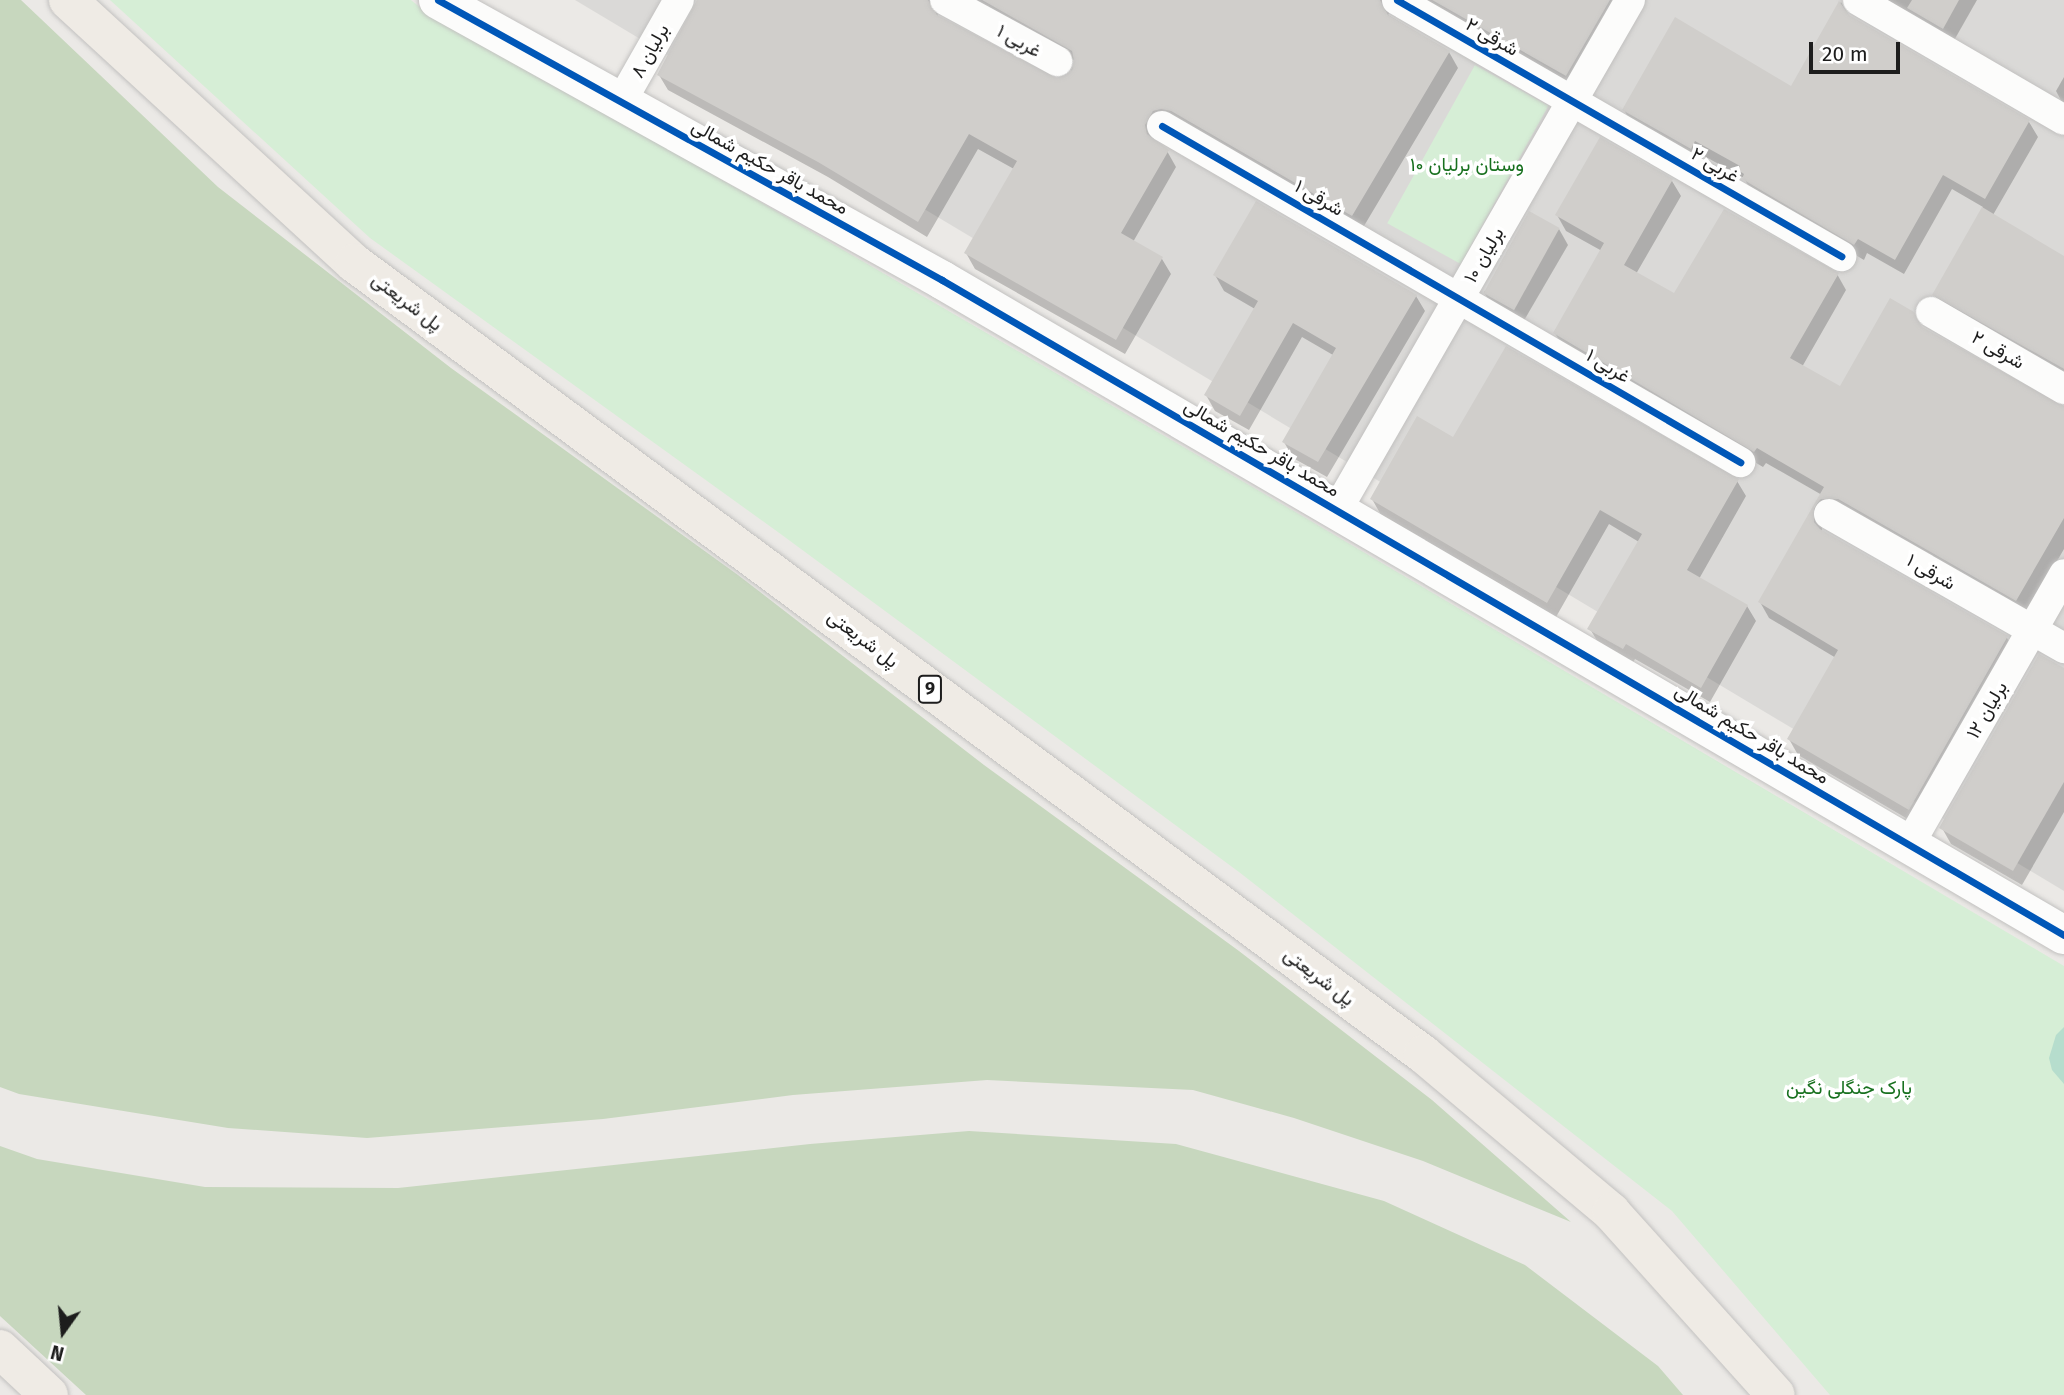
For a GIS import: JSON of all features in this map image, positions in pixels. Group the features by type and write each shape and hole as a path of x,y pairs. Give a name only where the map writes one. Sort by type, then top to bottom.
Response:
{"main road":[{"name":"پل شریعتی","path":"68,0 354,262 1423,1054 1611,1212 1776,1395"},
{"path":"0,1349 49,1395"}],"street":[{"name":"محمد باقر حکیم شمالی","path":"438,0 942,280 2064,935"},
{"name":"برلیان ۸","path":"621,102 679,0"},
{"name":"۱ غربی","path":"945,0 1057,61"},
{"name":"۲ شرقی","path":"1397,0 1572,101"},
{"name":"برلیان ۱۰","path":"1337,510 1630,0"},
{"path":"1858,0 2064,120"},
{"name":"۲ غربی","path":"1572,101 1841,256"},
{"name":"۱ شرقی","path":"1162,126 1460,297"},
{"name":"۱ غربی","path":"1460,297 1740,462"},
{"name":"۲ شرقی","path":"1931,312 2064,389"},
{"name":"۱ شرقی","path":"1829,514 2032,631"},
{"name":"برلیان ۱۲","path":"1909,845 2064,574"},
{"path":"2032,631 2064,648"}],"shaded area":[{"path":"575,0 2064,0 2064,891"}],"green space":[{"path":"0,0 21,0 218,187 451,368 738,575 984,765 1239,951 1432,1100 1571,1222 1423,1161 1294,1118 1193,1090 987,1080 793,1095 603,1119 367,1138 228,1128 19,1094 0,1087"},
{"name":"پارک جنگلی نگین","path":"110,0 411,0 434,19 662,145 1299,514 2064,966 2064,1395 1830,1395 1672,1211 1239,872 782,535 370,238"},
{"name":"وستان برلیان ۱۰","path":"1475,65 1548,106 1461,264 1387,223"},
{"path":"2064,1027 2064,1084 2052,1070 2049,1058 2056,1035"},
{"path":"969,1131 1176,1144 1384,1201 1525,1265 1658,1366 1683,1395 86,1395 0,1316 0,1146 37,1159 205,1187 398,1188 810,1144"}],"building":[{"path":"697,0 928,0 937,15 1057,78 1072,70 1072,51 982,0 1380,0 1388,15 1450,51 1352,216 1171,111 1153,111 1145,125 1147,134 1169,150 1121,233 1163,257 1116,340 964,253 1017,161 969,134 918,222 818,162 657,75"},
{"path":"1432,0 1610,0 1566,76"},
{"path":"1912,0 1959,0 1943,29 1907,8"},
{"path":"1839,1 1849,15 2030,120 1985,199 1943,175 1895,260 1858,239 1854,245 1742,179 1744,174 1738,170 1740,166 1695,141 1691,149 1622,110 1675,17 1791,86"},
{"path":"1600,137 1673,179 1624,265 1674,293 1724,209 1839,273 1790,358 1840,386 1890,298 1914,312 1922,327 2064,406 2064,518 2016,601 1838,499 1821,499 1814,506 1814,522 1820,529 2008,636 1909,810 1787,739 1838,650 1758,602 1824,487 1757,448 1754,452 1553,333 1604,243 1555,215"},
{"path":"1256,201 1417,295 1318,462 1282,442 1336,348 1293,323 1240,416 1204,395 1258,301 1213,275"},
{"path":"1982,207 2064,256 2064,369 1932,295"},
{"path":"1529,211 1560,228 1514,310 1483,293"},
{"path":"1506,346 1739,479 1687,570 1748,605 1701,688 1626,644 1623,649 1587,629 1642,534 1600,510 1547,603 1370,499 1417,416 1453,437"},
{"path":"2039,654 2064,668 2064,782 2013,871 1939,828"}],"cycle path":[{"path":"438,0 942,280 2064,935"},
{"path":"1397,0 1841,256"},
{"path":"1162,126 1740,462"}]}
